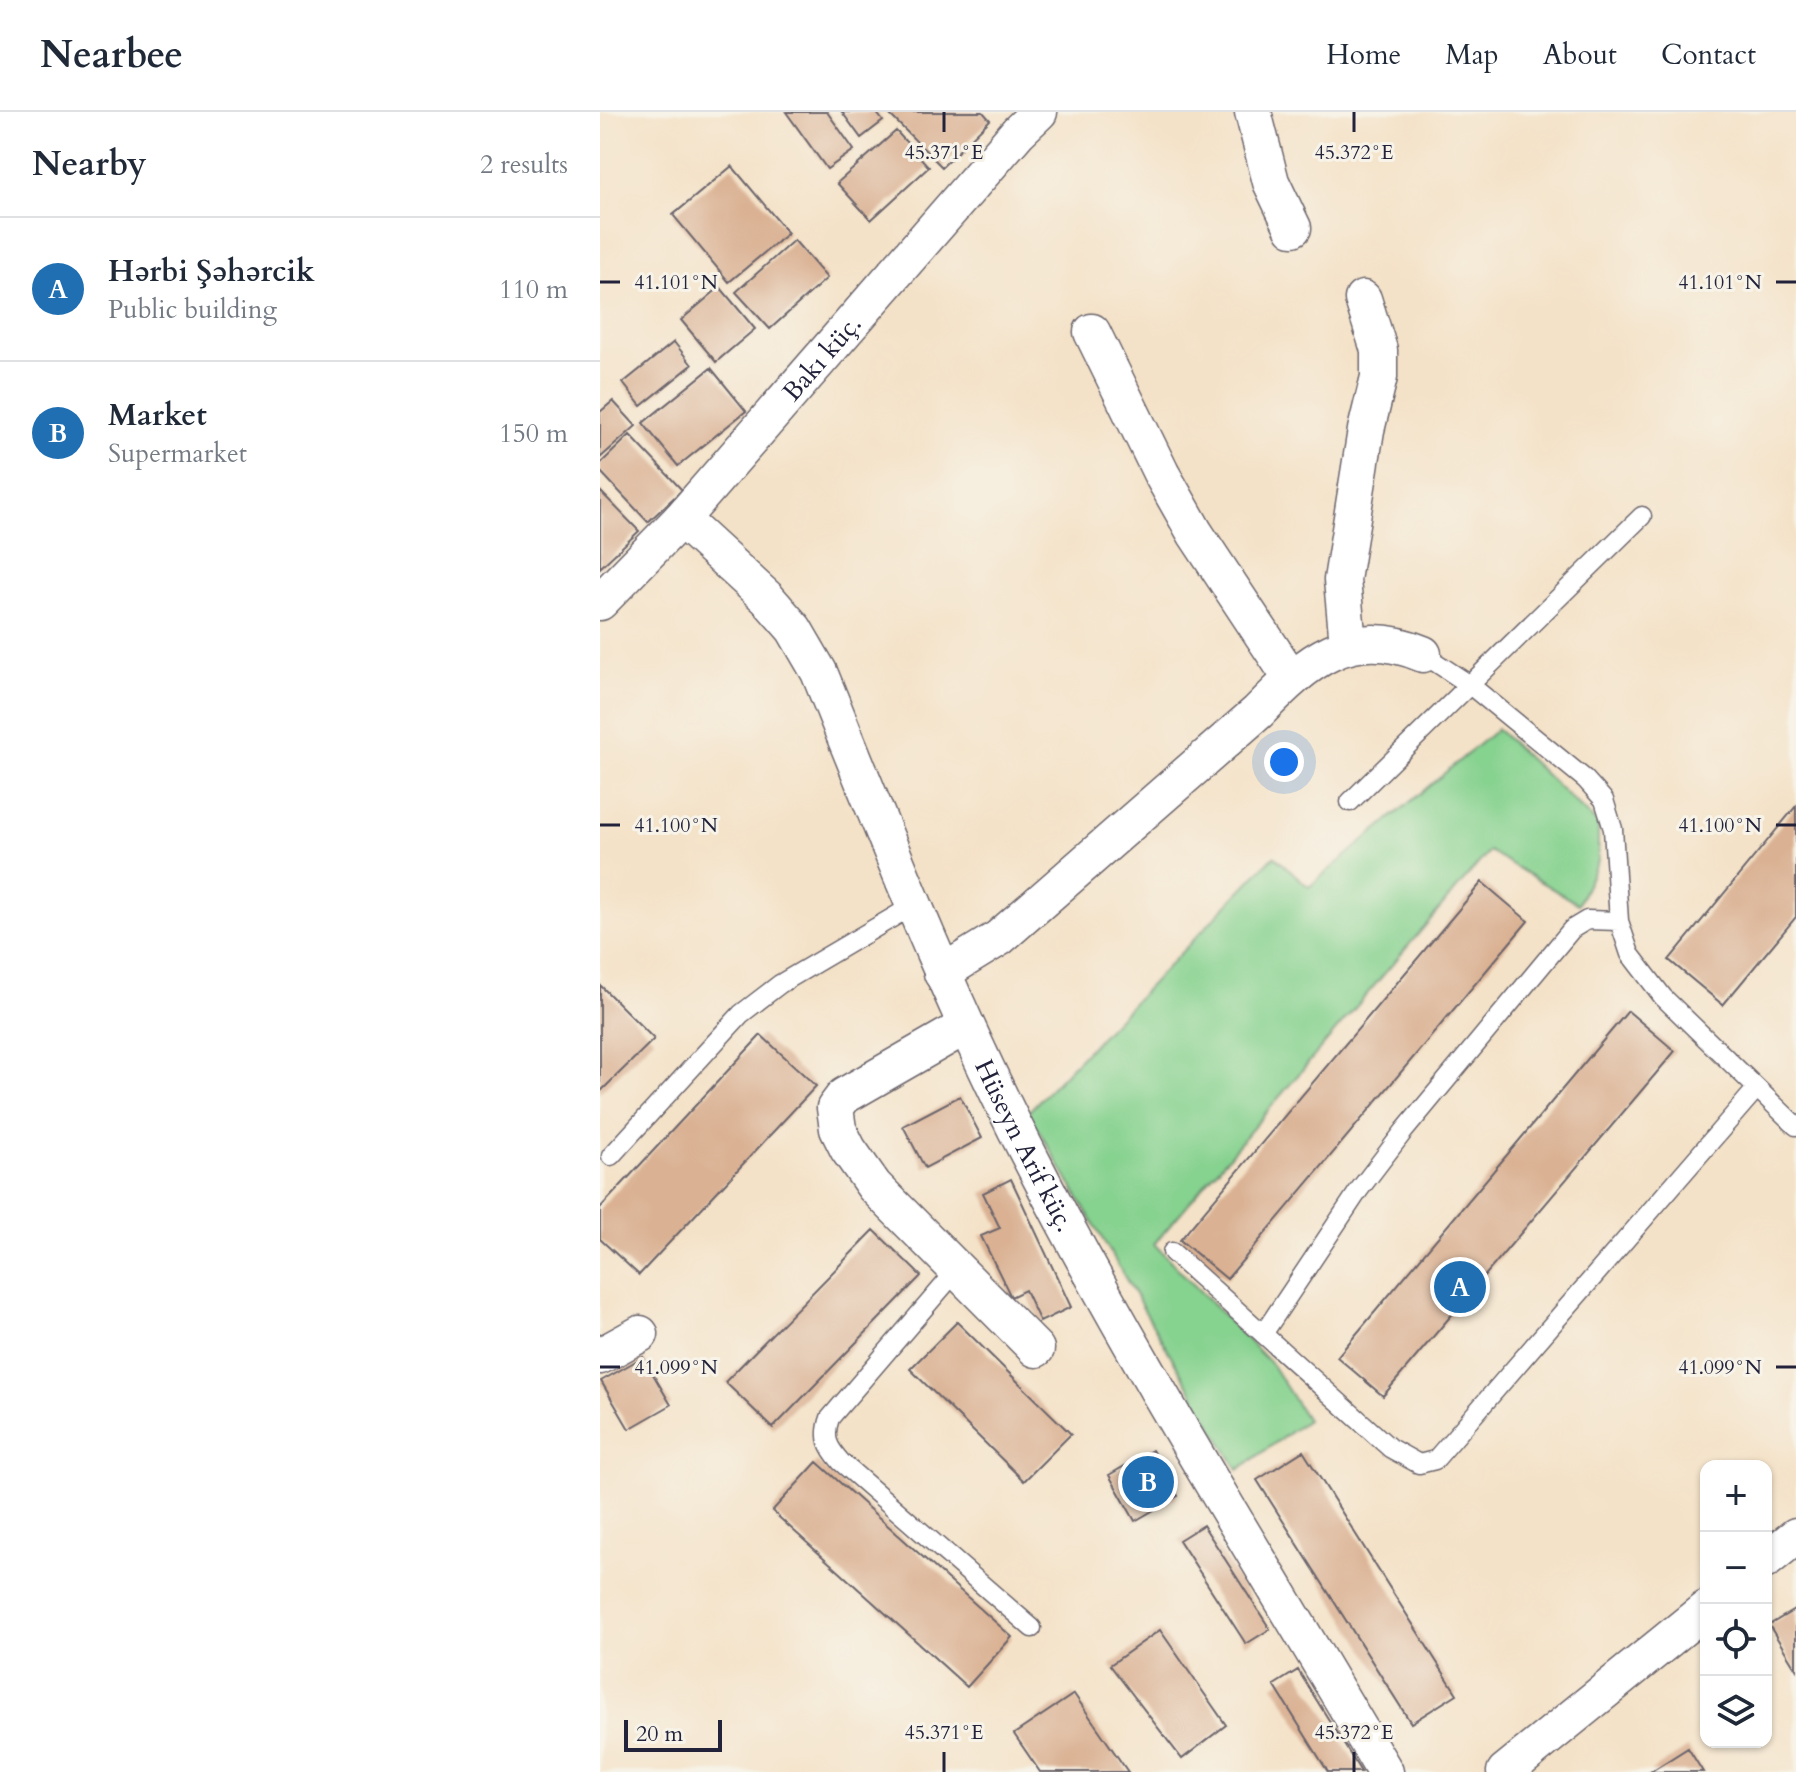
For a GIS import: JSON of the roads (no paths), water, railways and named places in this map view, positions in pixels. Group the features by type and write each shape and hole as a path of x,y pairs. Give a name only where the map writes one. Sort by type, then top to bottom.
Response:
{"street":[{"name":"Bakı küç.","path":"600,602 681,519 1018,132 1039,112"},
{"path":"1253,112 1271,182 1293,228"},
{"path":"1348,644 1342,602 1343,567 1366,430 1379,377 1379,350 1363,299"},
{"path":"1092,332 1161,473 1195,533 1291,678"},
{"name":"Hüseyn Arif küç.","path":"681,519 767,598 794,629 819,672 942,973 1036,1170 1180,1424 1385,1772"},
{"path":"942,973 999,938 1258,712 1291,678 1348,644 1398,643 1423,654"},
{"path":"966,1026 844,1096 835,1108 838,1129 874,1186 1036,1349"},
{"path":"600,1356 640,1334"},
{"path":"1772,1555 1796,1536"},
{"path":"1505,1772 1700,1614"}],"lane":[{"path":"1350,802 1642,516"},
{"path":"1423,654 1470,685 1585,779 1604,800 1613,829 1619,921 1630,954 1663,997 1796,1126"},
{"path":"611,1156 741,1014 780,984 914,905"},
{"path":"1263,1334 1359,1190 1404,1131 1572,929 1587,920 1619,921"},
{"path":"1172,1252 1390,1448 1419,1464 1435,1460 1757,1088"},
{"path":"957,1270 830,1418 824,1434 830,1449 841,1462 1032,1628"}],"place":[{"name":"Hərbi Şəhərcik","path":"1460,1287"},
{"name":"Market","path":"1148,1482"}]}
